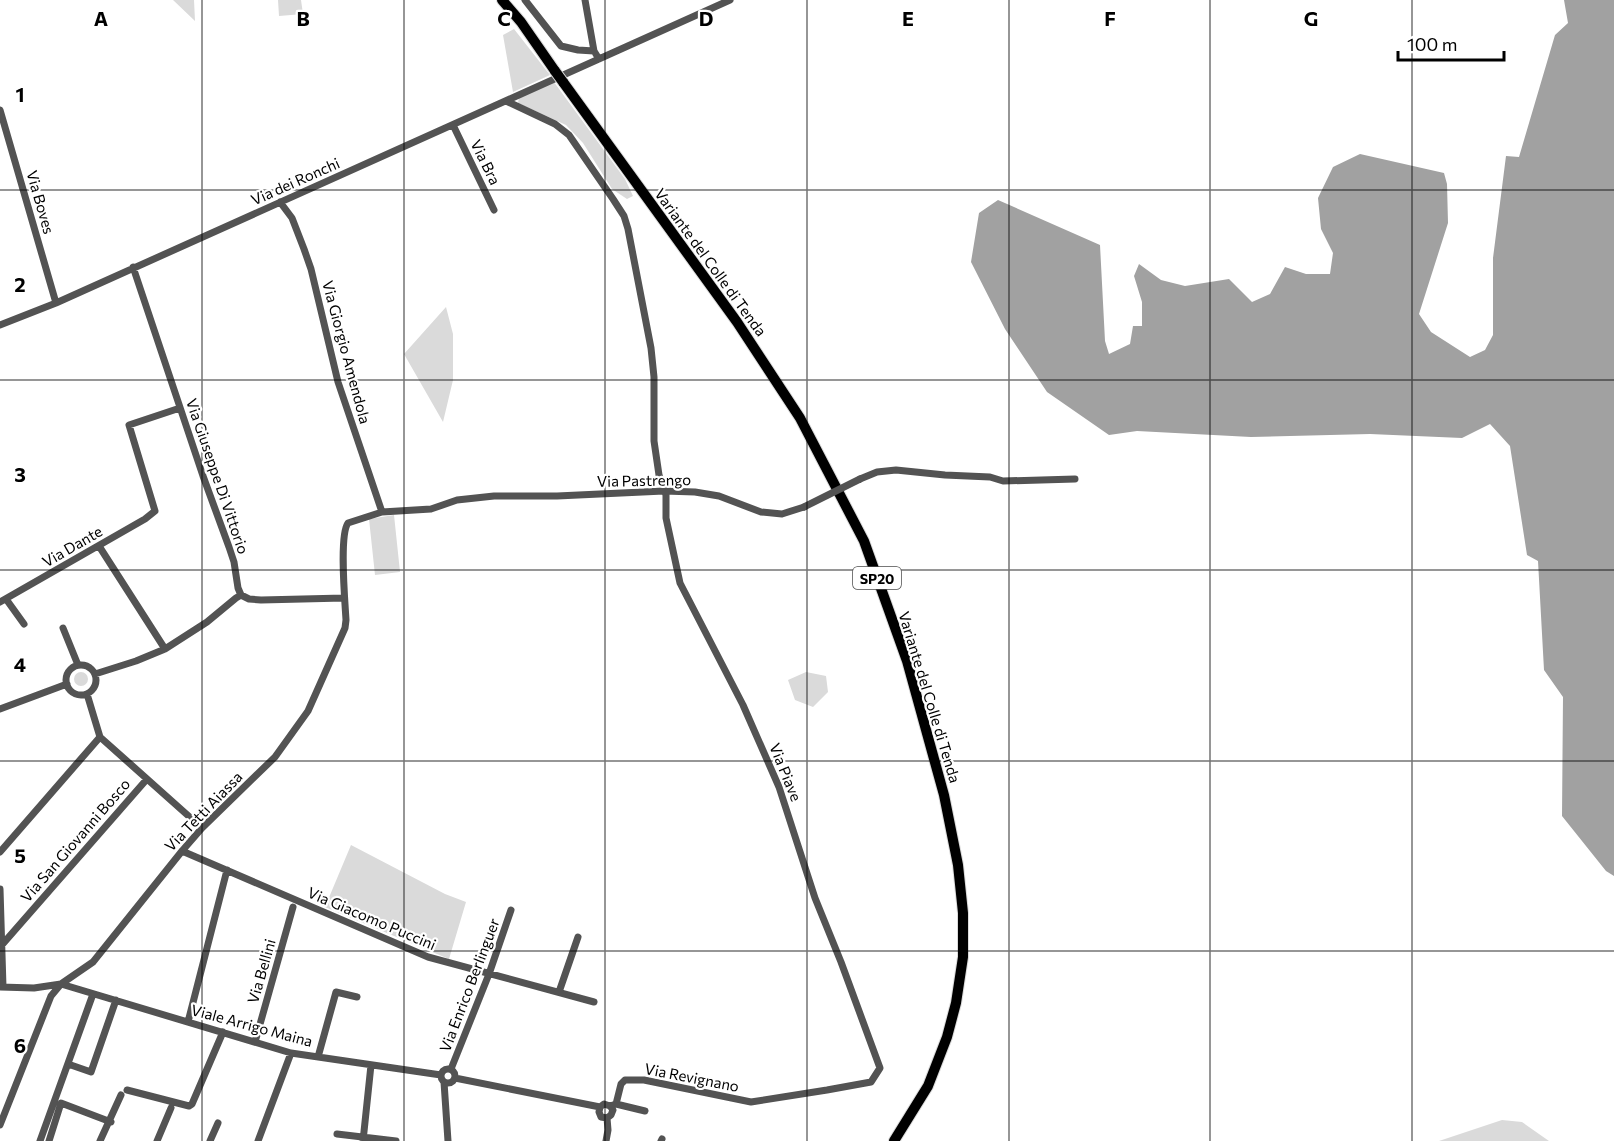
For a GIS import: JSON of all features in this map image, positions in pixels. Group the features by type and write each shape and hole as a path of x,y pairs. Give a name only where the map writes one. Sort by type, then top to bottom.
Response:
{"main road":[{"name":"Variante del Colle di Tenda","path":"502,0 521,22 737,322 800,418 864,541 907,661 944,795 958,865 963,913 963,957 956,1003 947,1037 928,1086 894,1141"}],"street":[{"path":"525,0 561,46 594,51"},
{"path":"585,0 594,51 600,59"},
{"name":"Via dei Ronchi","path":"0,325 56,303 730,0"},
{"name":"Via Piave","path":"506,101 555,124 569,135 624,216 651,348 654,377 654,441 659,475 666,495 666,518 680,583 743,705 780,788 815,898 880,1068"},
{"name":"Via Boves","path":"0,110 56,303"},
{"name":"Via Bra","path":"453,125 494,210"},
{"name":"Via Giorgio Amendola","path":"280,202 292,218 311,269 338,382 382,512"},
{"name":"Via Giuseppe Di Vittorio","path":"133,267 203,477 230,547 241,595"},
{"name":"Via Dante","path":"3,601 146,519 155,511 129,425 180,408"},
{"name":"Via Pastrengo","path":"382,512 431,509 457,500 494,496 557,496 664,491 709,494 761,512 782,514 804,507 877,472 896,470 990,477 1003,481 1075,478"},
{"name":"Via Tetti Aiassa","path":"0,1125 51,996 61,984 93,962 202,828 275,758 308,711 345,628 345,526 354,520 382,512"},
{"path":"99,546 165,649"},
{"path":"95,674 165,649 207,622 241,595 249,599 261,600 344,598"},
{"path":"3,601 24,624"},
{"path":"63,627 78,665"},
{"path":"78,665 88,666 95,674 94,688 87,694 72,692 67,684 69,670 78,665"},
{"path":"0,709 67,684"},
{"path":"87,694 100,737 202,828"},
{"path":"0,852 100,737"},
{"name":"Via San Giovanni Bosco","path":"1,946 147,779"},
{"name":"Via Giacomo Puccini","path":"182,851 428,957 594,1002"},
{"path":"188,1022 227,870"},
{"path":"0,889 2,987 34,988 61,984"},
{"name":"Via Bellini","path":"255,1042 293,908"},
{"name":"Via Enrico Berlinguer","path":"451,1069 512,910"},
{"path":"559,992 578,937"},
{"name":"Viale Arrigo Maina","path":"61,984 291,1053 442,1079"},
{"path":"318,1057 336,992 357,997"},
{"path":"40,1141 93,993"},
{"path":"68,1064 91,1072 116,1000"},
{"path":"100,1141 124,1093 189,1106 192,1104 222,1032"},
{"path":"258,1141 291,1053"},
{"path":"363,1139 371,1065"},
{"name":"Via Revignano","path":"606,1141 607,1118 611,1115 621,1084 625,1080 644,1080 751,1102 871,1082 880,1068"},
{"path":"448,1141 442,1079 444,1069 451,1069 455,1078"},
{"path":"442,1079 449,1083 455,1078"},
{"path":"455,1078 600,1107 604,1104 645,1111"},
{"path":"49,1141 61,1103 109,1122"},
{"path":"600,1107 601,1117 607,1118"},
{"path":"157,1141 171,1108"},
{"path":"210,1141 218,1123"},
{"path":"337,1134 363,1139 396,1141"}],"shaded area":[{"path":"173,0 194,0 195,21"},
{"path":"278,0 301,0 303,14 279,16"},
{"path":"1564,0 1614,0 1614,876 1606,871 1562,816 1563,697 1544,670 1538,561 1527,555 1510,446 1490,424 1462,438 1370,434 1251,437 1137,431 1109,435 1047,392 1005,329 971,262 979,213 998,200 1100,245 1105,341 1109,354 1130,344 1133,326 1142,326 1142,302 1134,276 1139,264 1161,280 1185,286 1229,279 1252,302 1270,294 1285,267 1306,274 1330,274 1333,253 1321,229 1318,198 1333,167 1360,154 1444,173 1447,184 1448,223 1419,314 1431,332 1470,357 1485,350 1493,335 1493,258 1506,156 1519,157 1555,35 1568,23"},
{"path":"514,29 550,75 513,92 503,35"},
{"path":"554,82 625,179 633,196 627,199 612,189 583,143 566,125 518,103 519,97"},
{"path":"446,307 453,334 453,380 443,422 404,354"},
{"path":"394,515 400,572 375,575 369,519"},
{"path":"78,672 84,672 88,679 84,686 78,686 74,682 74,676"},
{"path":"806,672 826,676 828,692 813,707 795,700 788,680"},
{"path":"351,845 445,894 466,902 449,959 325,907"},
{"path":"1502,1120 1522,1122 1549,1141 1439,1141"}]}
